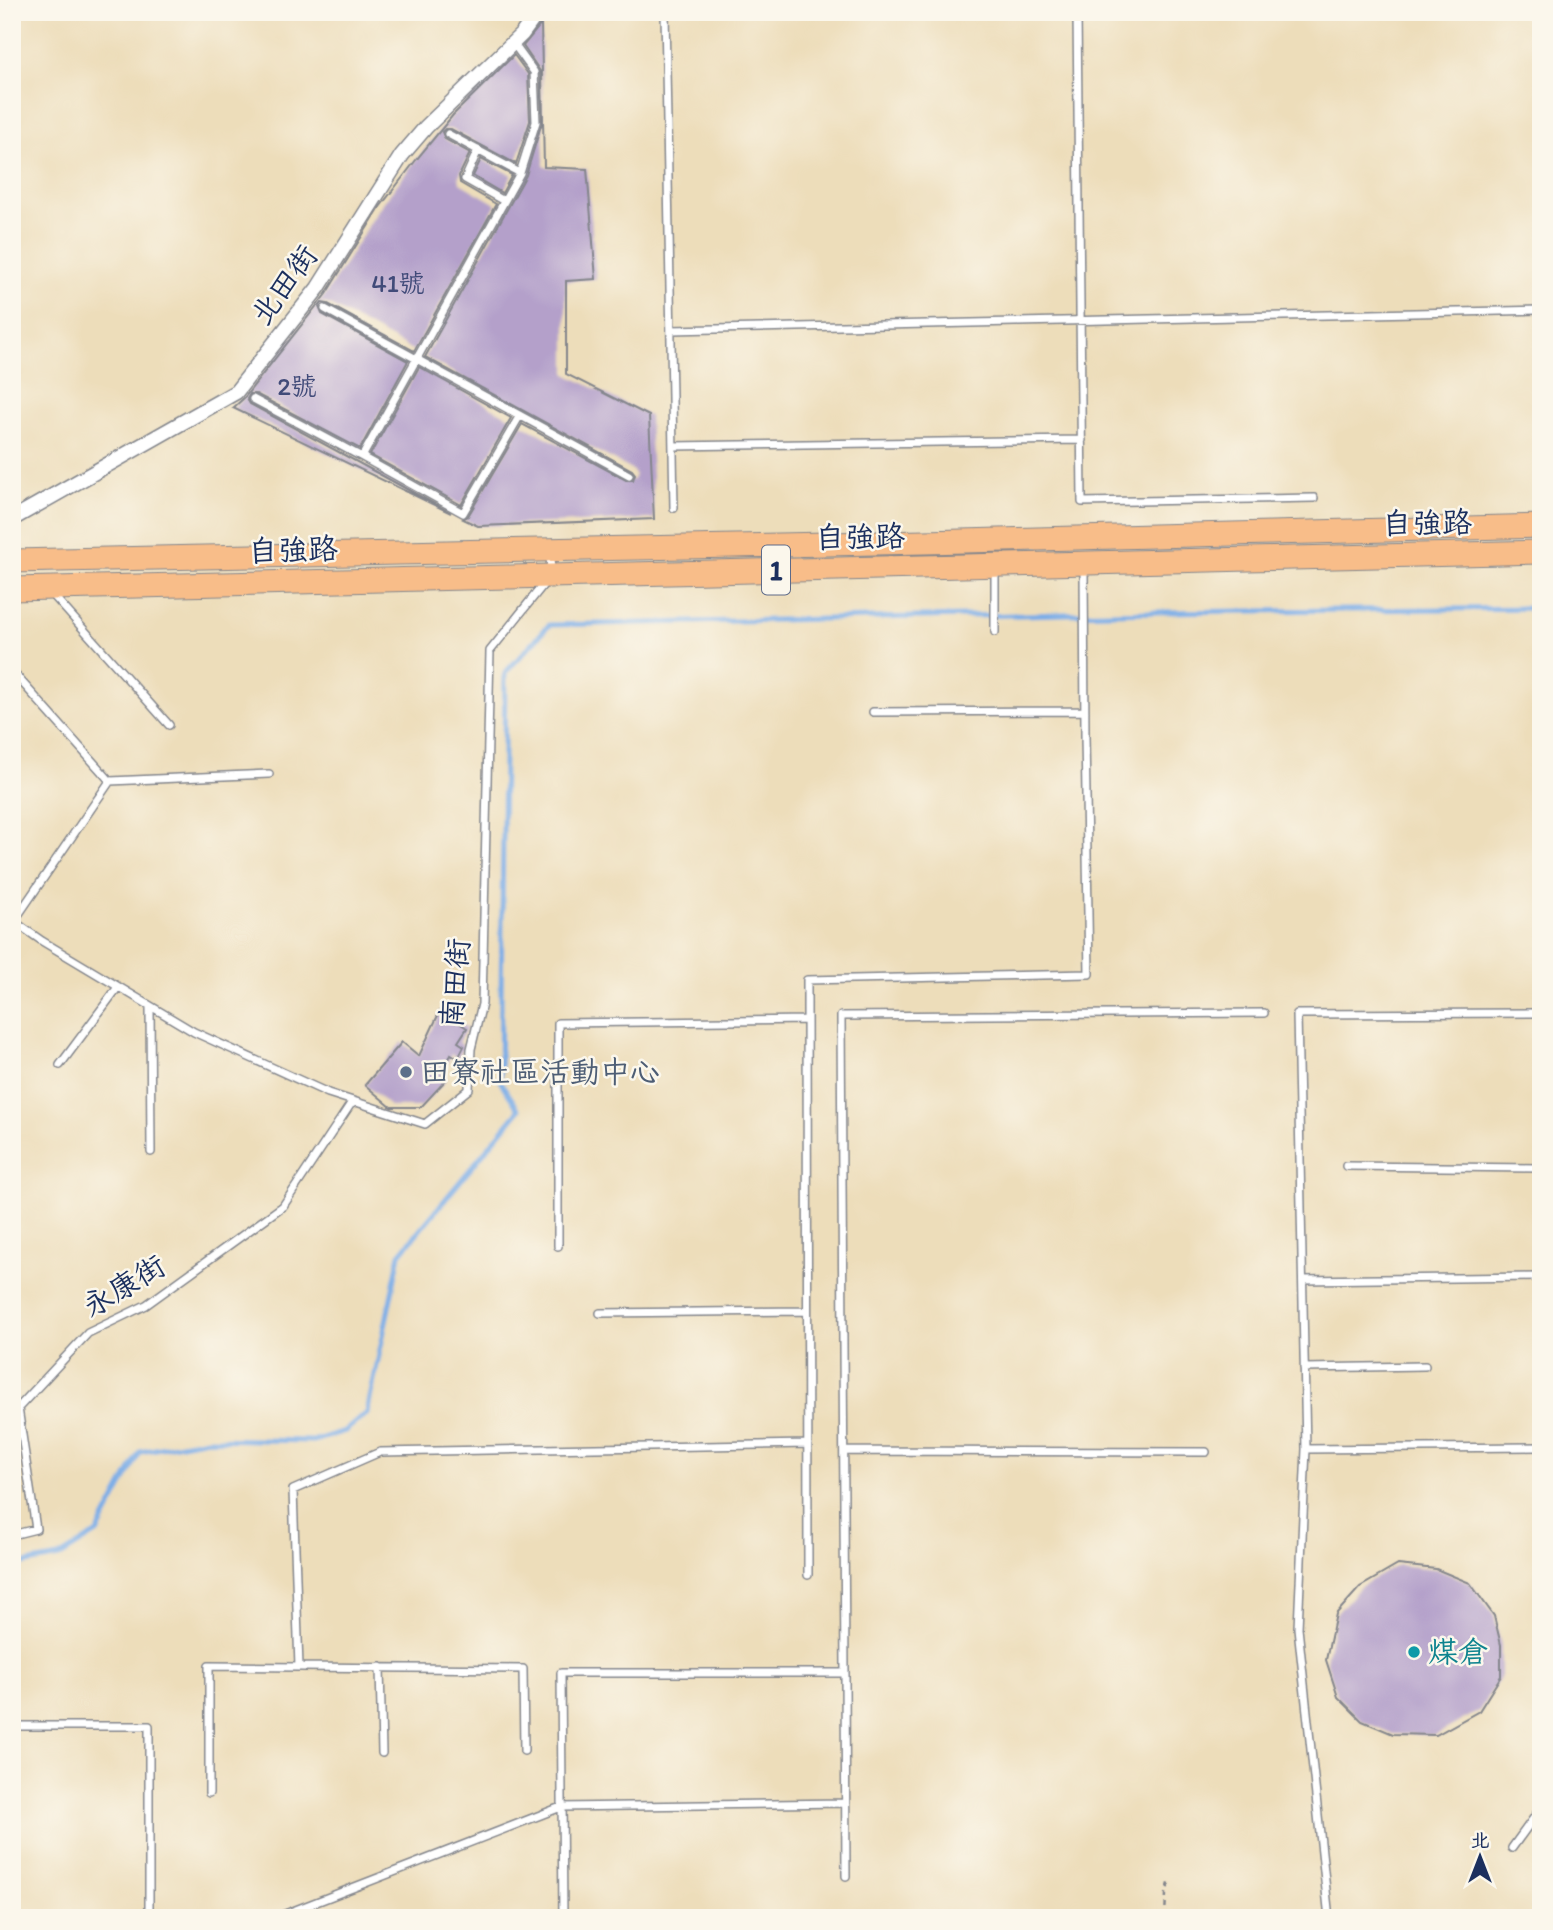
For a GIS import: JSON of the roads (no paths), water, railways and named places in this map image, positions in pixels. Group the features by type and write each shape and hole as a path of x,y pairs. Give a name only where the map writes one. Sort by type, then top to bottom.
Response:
{"main road":[{"name":"自強路","path":"18,558 550,550 1541,526"},
{"name":"自強路","path":"12,589 1541,552"}],"street":[{"name":"北田街","path":"12,519 236,392 318,288 402,155 426,127 513,43 538,12"}],"lane":[{"path":"665,12 674,508"},
{"path":"1077,12 1082,502 1314,498"},
{"path":"362,457 520,173 536,122 534,72 513,43"},
{"path":"448,134 520,173"},
{"path":"478,149 465,179 504,201"},
{"path":"325,309 629,475"},
{"path":"671,330 1541,310"},
{"path":"253,399 463,513 519,417"},
{"path":"673,446 1082,440"},
{"path":"808,1575 807,980 1089,974 1082,538"},
{"path":"993,540 995,632"},
{"path":"550,550 551,575"},
{"name":"南田街","path":"13,920 42,941 194,1032 328,1093 425,1125 469,1089 471,1049 482,1003 490,651 551,575"},
{"path":"47,589 169,726"},
{"path":"12,671 110,781"},
{"path":"873,712 1085,711"},
{"path":"110,781 269,775"},
{"path":"13,920 110,781"},
{"path":"60,1065 118,987"},
{"path":"150,1006 151,1152"},
{"path":"846,1876 841,1016 1264,1013"},
{"path":"1329,1918 1298,1628 1306,1449 1297,1014 1541,1013"},
{"path":"558,1246 558,1023 807,1020"},
{"name":"永康街","path":"12,1535 36,1529 18,1408 88,1333 146,1305 283,1206 355,1101"},
{"path":"1346,1166 1541,1168"},
{"path":"1303,1280 1541,1277"},
{"path":"600,1314 807,1311"},
{"path":"1304,1367 1425,1366"},
{"path":"299,1667 293,1490 380,1451 808,1444"},
{"path":"1306,1449 1541,1447"},
{"path":"844,1451 1206,1452"},
{"path":"209,1793 209,1666 523,1669 524,1751"},
{"path":"380,1667 382,1753"},
{"path":"563,1918 561,1673 845,1673"},
{"path":"12,1726 149,1726 149,1918"},
{"path":"275,1918 561,1807 844,1803"},
{"path":"1512,1848 1541,1808"}],"waterway":[{"path":"12,1566 59,1557 97,1533 140,1452 207,1439 313,1441 345,1431 367,1413 400,1254 519,1110 500,1081 505,673 549,625 1155,612 1541,608"}],"place":[{"name":"田寮社區活動中心","path":"406,1072"},
{"name":"煤倉","path":"1414,1652"}]}
